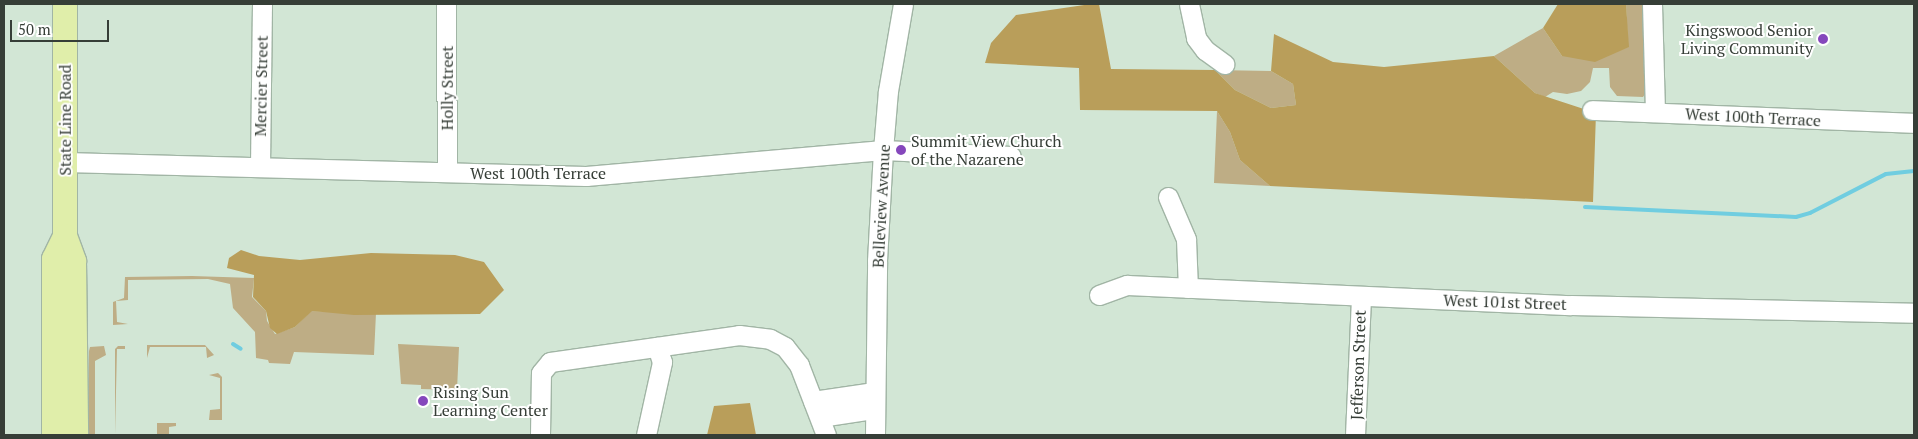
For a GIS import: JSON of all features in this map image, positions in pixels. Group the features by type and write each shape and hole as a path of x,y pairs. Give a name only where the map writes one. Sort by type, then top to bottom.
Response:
{"main road":[{"name":"State Line Road","path":"65,4 65,236 74,261 76,435"},
{"name":"State Line Road","path":"54,435 54,259 65,236"}],"street":[{"name":"Mercier Street","path":"260,168 262,4"},
{"name":"Holly Street","path":"446,4 447,171"},
{"name":"Belleview Avenue","path":"875,435 874,400 883,150 888,91 903,4"},
{"path":"1189,4 1196,38 1205,50 1224,64"},
{"path":"1652,4 1655,112"},
{"name":"West 100th Terrace","path":"1592,110 1914,123"},
{"name":"West 100th Terrace","path":"65,162 586,176 883,150 1011,156"},
{"path":"1168,197 1186,239 1188,288"},
{"name":"West 101st Street","path":"1099,295 1127,285 1572,305 1914,313"},
{"name":"Jefferson Street","path":"1355,435 1361,296"},
{"path":"540,435 541,373 550,362 739,335 770,339 785,347 799,366 826,435"},
{"path":"646,435 662,362 657,347"},
{"path":"817,409 874,400"}],"shaded area":[{"path":"1099,4 1111,69 1215,70 1235,90 1271,108 1296,105 1293,84 1271,71 1274,34 1333,62 1384,67 1494,56 1535,93 1596,113 1593,202 1270,186 1240,160 1230,132 1217,111 1080,110 1079,68 985,63 991,43 1016,15"},
{"path":"1558,4 1626,4 1629,47 1595,62 1562,56 1543,28"},
{"path":"1626,4 1643,4 1648,90 1643,97 1617,96 1610,87 1609,68 1593,68 1590,82 1581,91 1567,94 1553,92 1545,97 1535,93 1494,56 1543,28 1562,56 1628,47"},
{"path":"1215,70 1271,71 1293,84 1296,105 1271,108 1235,90"},
{"path":"1217,111 1230,132 1240,160 1270,186 1214,183"},
{"path":"241,250 259,256 300,260 371,253 455,255 484,262 504,290 480,314 354,315 312,311 295,327 277,334 270,328 266,311 253,297 254,275 227,268 229,258"},
{"path":"192,276 254,278 252,297 266,311 267,321 275,334 295,327 311,311 376,313 374,355 294,352 290,364 269,363 268,360 256,358 255,332 233,308 230,284 208,279 128,280 128,300 116,301 117,322 128,324 113,325 113,302 124,298 125,277"},
{"path":"398,344 459,347 457,390 421,389 421,385 401,384"},
{"path":"147,345 205,345 214,355 207,358 206,347 150,347 147,358"},
{"path":"104,346 106,355 95,361 95,435 89,435 89,351 90,347"},
{"path":"118,346 125,346 125,349 117,349 115,435 115,349"},
{"path":"218,373 222,377 222,420 209,420 210,410 220,409 220,378 209,375"},
{"path":"750,403 756,435 707,435 714,406"},
{"path":"157,423 176,423 176,426 169,427 169,435 157,435"}],"waterway":[{"path":"1585,207 1796,217 1810,213 1886,174 1914,171"},
{"path":"233,344 241,349"}],"place":[{"name":"Kingswood Senior Living Community","path":"1823,39"},
{"name":"Summit View Church of the Nazarene","path":"901,150"},
{"name":"Rising Sun Learning Center","path":"423,401"}]}
